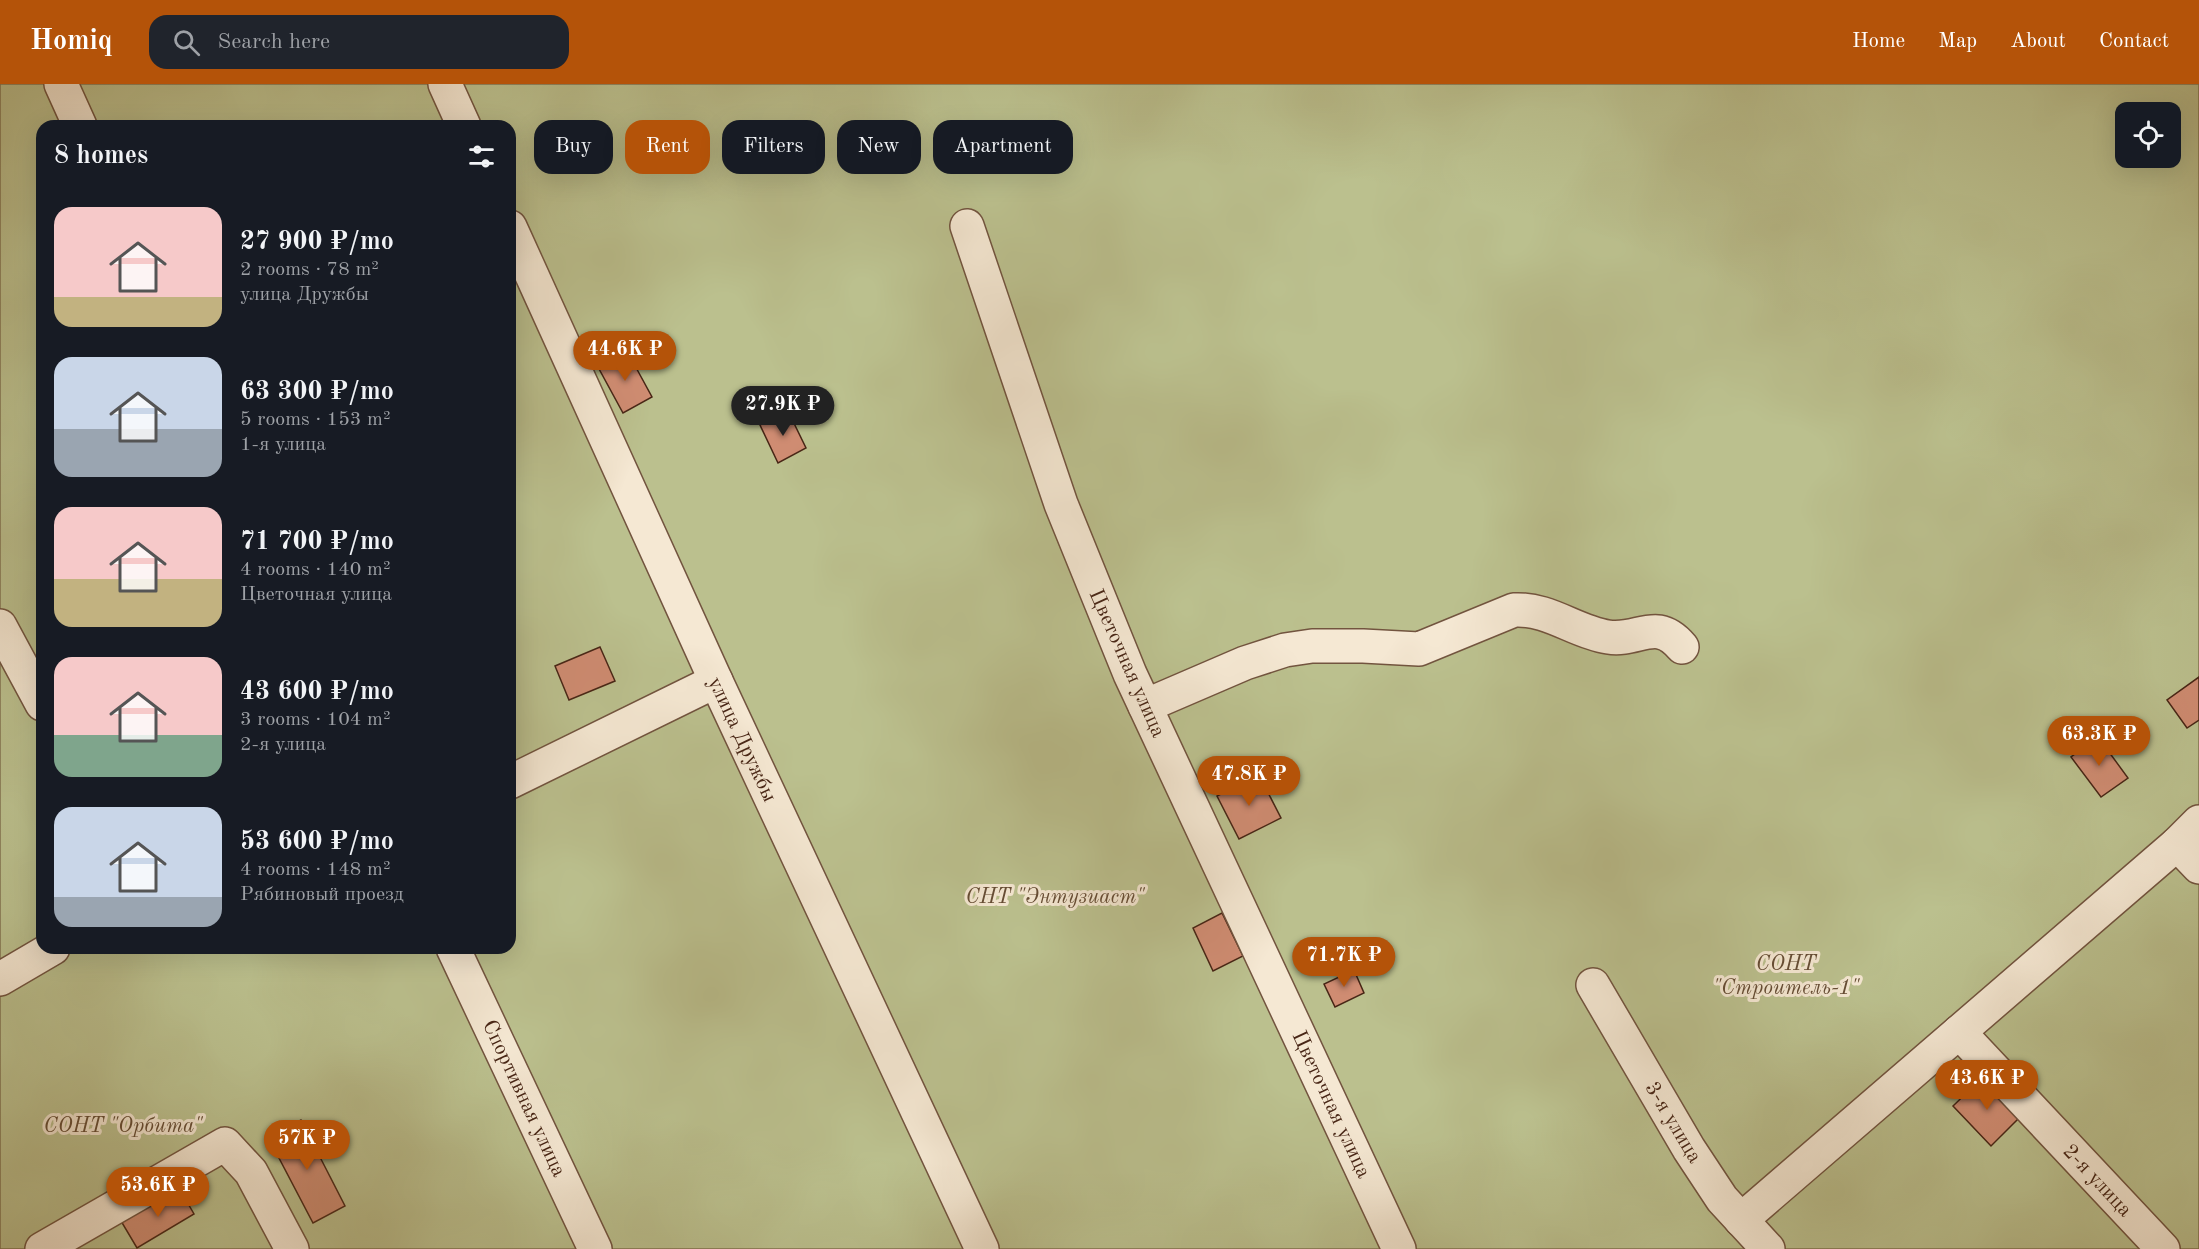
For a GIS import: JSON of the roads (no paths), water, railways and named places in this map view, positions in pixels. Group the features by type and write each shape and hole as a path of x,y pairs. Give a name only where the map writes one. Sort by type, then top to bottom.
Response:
{"street":[{"path":"61,84 77,120"},
{"path":"445,84 461,120"},
{"name":"Цветочная улица","path":"967,226 1061,504 1145,706 1399,1249"},
{"name":"улица Дружбы","path":"516,240 716,681 982,1249"},
{"path":"1145,706 1245,663 1285,650 1312,646 1363,646 1419,650 1514,610 1528,609 1545,613 1609,638 1663,631 1673,636 1682,646"},
{"path":"0,626 36,693"},
{"path":"516,779 716,681"},
{"path":"1741,1220 2188,833 2199,867"},
{"path":"0,979 43,954"},
{"name":"Спортивная улица","path":"456,954 595,1249"},
{"name":"3-я улица","path":"1593,985 1689,1149 1722,1199 1768,1249"},
{"name":"2-я улица","path":"1959,1032 2163,1249"},
{"path":"42,1249 225,1144 251,1172 292,1249"}],"park label":[{"name":"СНТ \"Энтузиаст\"","path":"1055,896"},
{"name":"СОНТ \"Строитель-1\"","path":"1786,975"},
{"name":"СОНТ \"Орбита\"","path":"123,1125"}]}
